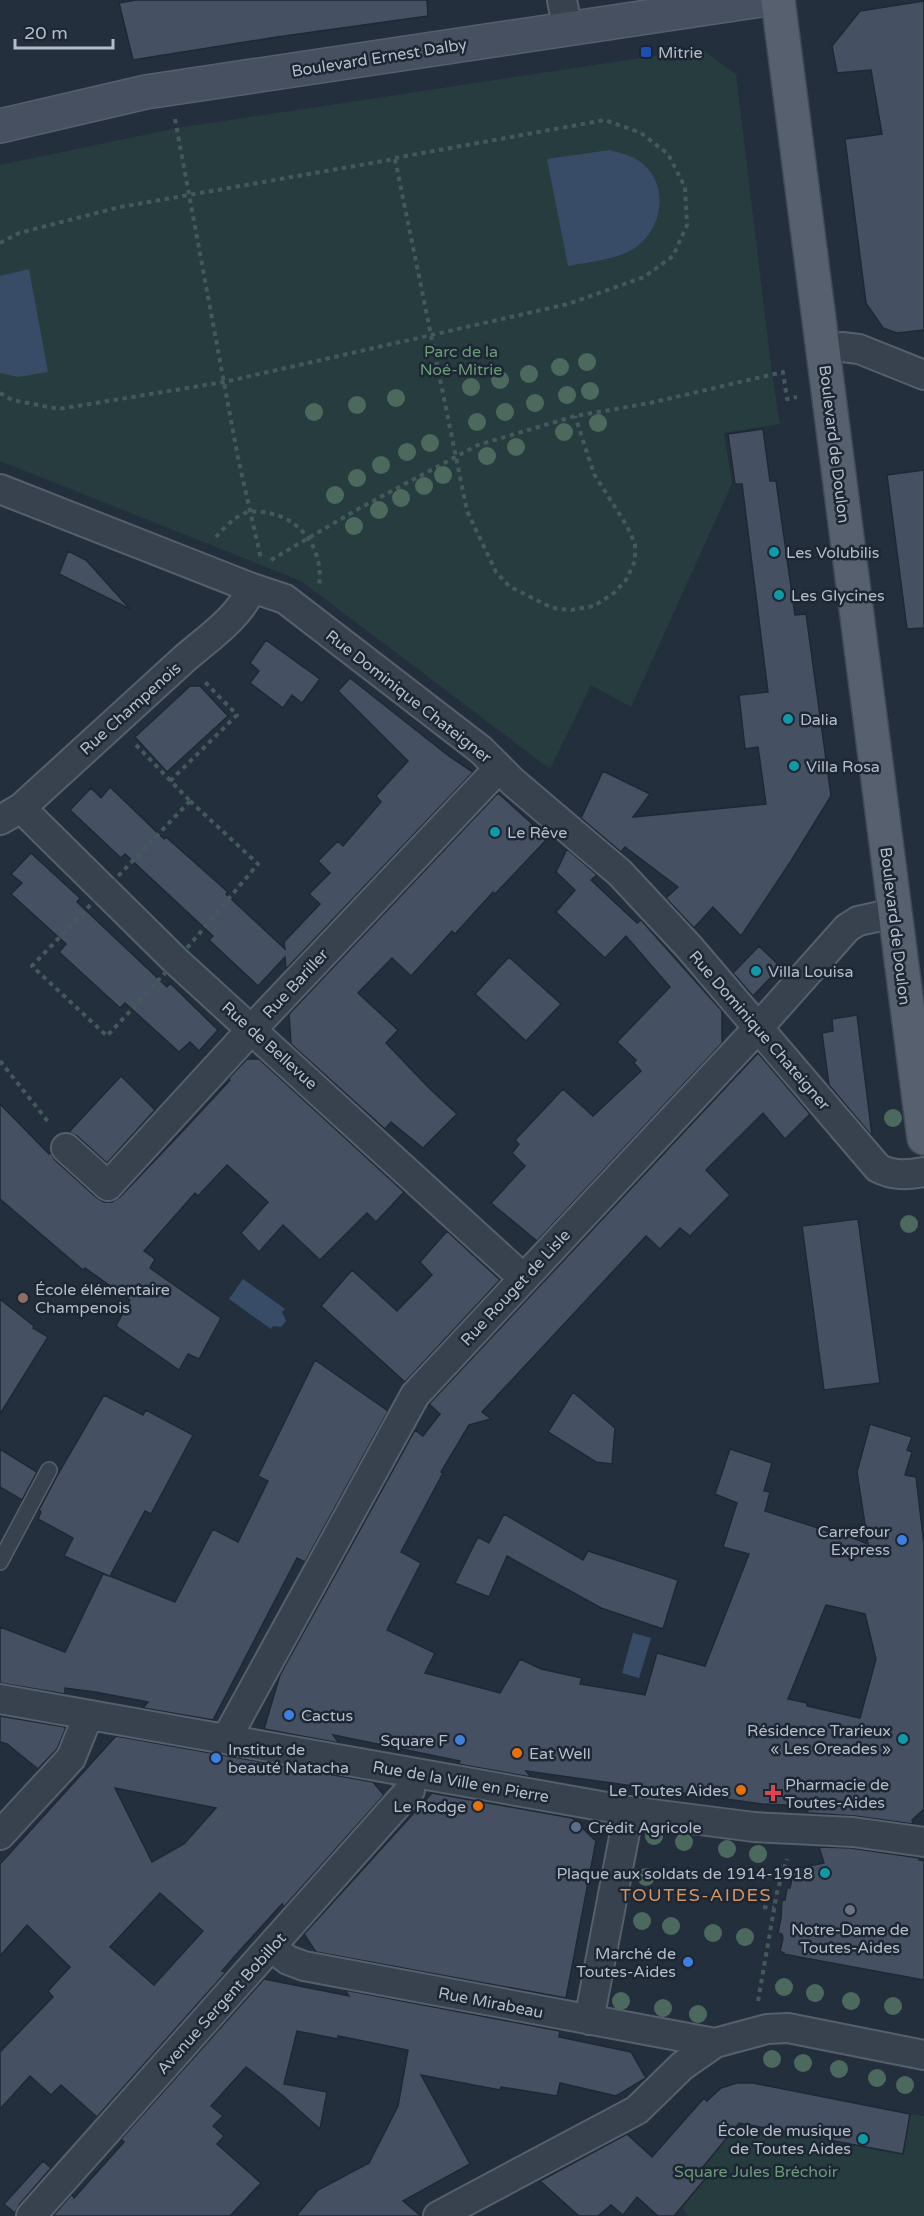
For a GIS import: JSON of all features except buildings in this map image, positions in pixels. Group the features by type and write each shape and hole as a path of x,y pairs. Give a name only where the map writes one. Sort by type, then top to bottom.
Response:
{"main road":[{"name":"Boulevard de Doulon","path":"777,0 924,1138"}],"street":[{"name":"Boulevard Ernest Dalby","path":"0,126 146,92 565,15 761,0"},
{"path":"823,350 842,347 859,349 924,375"},
{"name":"Rue Dominique Chateigner","path":"0,489 285,599 481,750 620,873 689,947 878,1168 887,1173 907,1175 924,1172"},
{"name":"Rue Champenois","path":"10,814 229,621 248,599 252,588"},
{"name":"Rue Bariller","path":"66,1148 108,1186 252,1029 499,768"},
{"name":"Rue de Bellevue","path":"10,814 252,1029 523,1278"},
{"name":"Rue Rouget de Lisle","path":"230,1740 230,1732 416,1395 758,1028 847,928 858,921 895,913"},
{"name":"Rue de la Ville en Pierre","path":"0,1699 629,1811 754,1827 853,1832 924,1842"},
{"path":"0,1835 71,1758 88,1716"},
{"name":"Avenue Sergent Bobillot","path":"31,2216 410,1790"},
{"path":"589,2020 629,1811"},
{"name":"Rue Mirabeau","path":"271,1947 288,1960 304,1966 715,2043"},
{"path":"438,2216 637,2110 682,2066 715,2043 767,2030 788,2028 924,2055"}],"lane":[{"path":"0,1562 49,1470"}],"path":[{"path":"168,89 238,458 262,566 358,509 478,445 575,416 650,403 783,372 786,399 828,392"},
{"path":"0,243 19,233 120,207 605,120 641,132 668,154 685,187 687,225 673,256 644,277 568,304 224,382 59,409 12,400 0,393"},
{"path":"395,159 467,511 496,572 509,586 552,608 571,610 594,606 614,593 626,580 635,561 635,544 627,526 594,474 575,416"},
{"path":"216,537 226,526 246,513 260,511 278,515 295,524 309,538 318,558 321,575 319,585"},
{"path":"170,781 237,715 201,677"},
{"path":"132,741 190,801"},
{"path":"0,1061 50,1123 66,1148"},
{"path":"757,2006 777,1892 797,1830"},
{"path":"763,1906 774,1908"}],"green space":[{"name":"Parc de la Noé-Mitrie","path":"701,49 736,74 780,424 724,433 732,484 631,707 591,685 550,769 301,581 0,461 0,165 177,128"},
{"name":"Square Jules Bréchoir","path":"910,2114 924,2116 924,2216 688,2216 682,2207 710,2173 702,2166 735,2128 744,2124 902,2153"}],"water":[{"path":"610,150 633,157 647,168 654,178 659,190 660,203 653,228 645,239 628,252 603,260 568,266 547,159"},
{"path":"29,269 48,372 18,377 0,373 0,276"},
{"path":"243,1279 285,1309 282,1312 286,1321 281,1327 273,1326 271,1329 229,1299"},
{"path":"633,1633 651,1638 639,1678 622,1673"}],"place":[{"name":"Mitrie","path":"646,52"},
{"name":"Les Volubilis","path":"774,552"},
{"name":"Les Glycines","path":"779,595"},
{"name":"Dalia","path":"788,719"},
{"name":"Villa Rosa","path":"794,766"},
{"name":"Le Rêve","path":"495,832"},
{"name":"Villa Louisa","path":"756,971"},
{"name":"École élémentaire Champenois","path":"23,1298"},
{"name":"Carrefour Express","path":"902,1540"},
{"name":"Cactus","path":"289,1715"},
{"name":"Résidence Trarieux « Les Oreades »","path":"903,1739"},
{"name":"Square F","path":"460,1740"},
{"name":"Eat Well","path":"517,1753"},
{"name":"Institut de beauté Natacha","path":"216,1758"},
{"name":"Le Toutes Aides","path":"741,1790"},
{"name":"Pharmacie de Toutes-Aides","path":"773,1793"},
{"name":"Le Rodge","path":"478,1806"},
{"name":"Crédit Agricole","path":"576,1827"},
{"name":"Plaque aux soldats de 1914-1918","path":"825,1873"},
{"name":"Notre-Dame de Toutes-Aides","path":"850,1910"},
{"name":"Marché de Toutes-Aides","path":"688,1962"},
{"name":"École de musique de Toutes Aides","path":"863,2139"}],"district":[{"name":"TOUTES-AIDES","path":"696,1895"}]}
